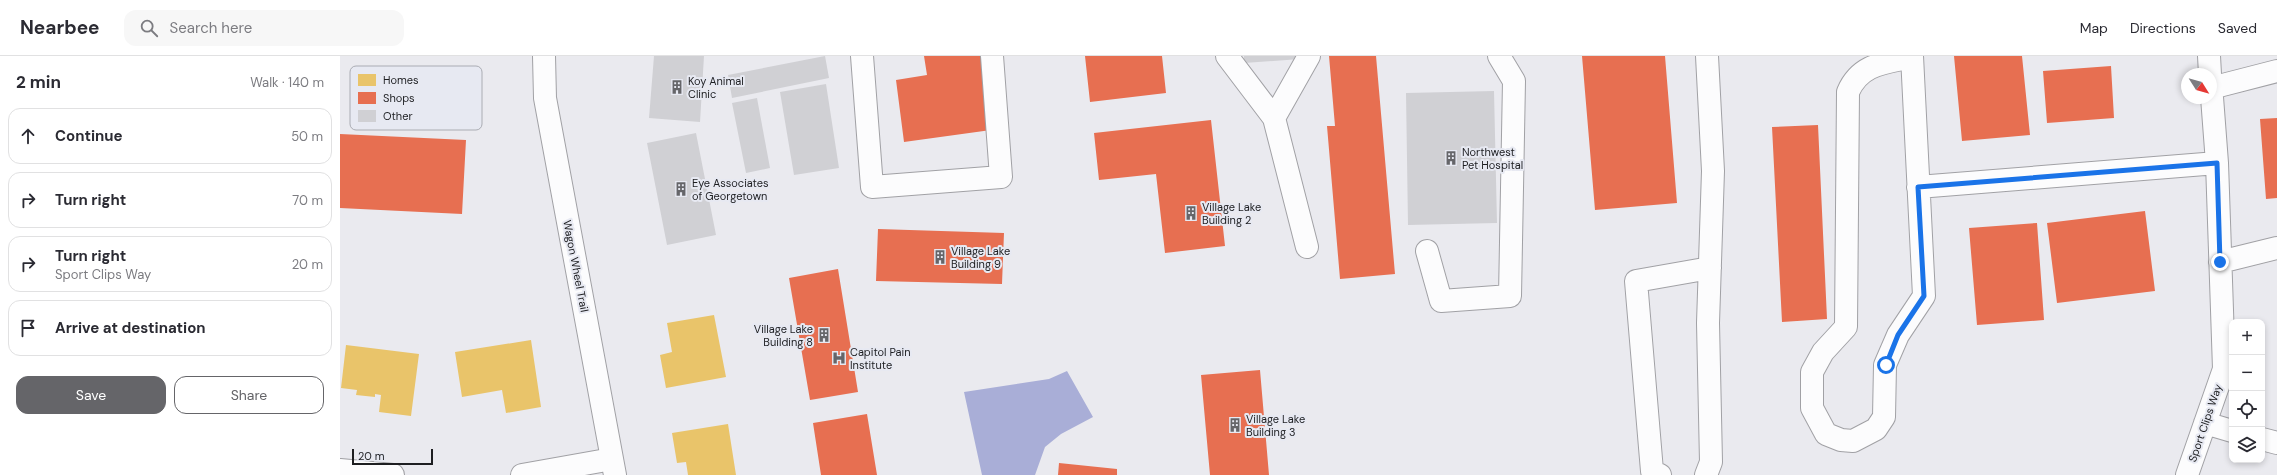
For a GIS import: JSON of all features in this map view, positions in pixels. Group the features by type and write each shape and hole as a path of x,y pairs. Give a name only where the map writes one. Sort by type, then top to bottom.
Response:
{"street":[{"name":"Wagon Wheel Trail","path":"544,56 545,98 613,467"},
{"path":"862,56 872,187 1001,177 992,56"},
{"path":"1227,56 1274,118 1308,246"},
{"path":"1274,118 1308,56"},
{"path":"1427,250 1441,301 1510,296 1514,81 1499,56"},
{"path":"1706,475 1711,462 1708,323 1713,171 1707,56"},
{"path":"2209,56 2210,68"},
{"path":"1912,57 1918,187 1924,296 1898,335 1886,365 1884,417 1876,429 1864,437 1853,442 1841,440 1826,434 1812,408 1812,372 1823,352 1846,327 1848,92 1853,80 1870,68 1912,57"},
{"path":"2217,86 2277,71"},
{"name":"Sport Clips Way","path":"2187,475 2224,369 2217,163 2212,104"},
{"path":"1918,187 2217,163"},
{"path":"2220,262 2277,248"},
{"path":"1660,475 1652,471 1636,281 1710,268"},
{"path":"2205,423 2229,430"},
{"path":"2265,440 2277,443"},
{"path":"522,475 613,467"},
{"path":"340,470 393,475"}],"water":[{"path":"1067,371 1093,417 1061,434 1045,447 1035,475 982,475 964,392 1049,379"}],"building: Homes":[{"path":"714,315 726,377 666,388 660,355 672,352 667,323"},
{"path":"531,340 541,407 506,413 502,390 462,397 455,352"},
{"path":"346,345 419,354 411,416 379,412 381,395 375,394 375,397 356,395 357,390 341,388"},
{"path":"728,424 736,475 688,475 686,462 677,463 672,433"}],"building: Shops":[{"path":"924,56 981,56 991,130 904,142 896,80 927,75"},
{"path":"1085,56 1162,56 1166,93 1090,102"},
{"path":"1329,56 1376,56 1395,274 1340,279 1327,126 1335,126"},
{"path":"1582,56 1665,56 1677,203 1595,210"},
{"path":"1954,56 2022,56 2030,135 1962,141"},
{"path":"2111,66 2114,118 2047,123 2043,71"},
{"path":"2277,118 2277,198 2266,199 2260,119"},
{"name":"Village Lake Building 2","path":"1211,120 1225,246 1165,253 1156,174 1099,180 1094,133"},
{"path":"1818,125 1827,319 1782,322 1772,127"},
{"path":"340,134 466,140 462,214 340,208"},
{"path":"2145,211 2155,291 2057,303 2047,223"},
{"path":"2037,223 2044,320 1977,325 1969,228"},
{"name":"Village Lake Building 9","path":"878,229 1004,233 1002,284 876,281"},
{"name":"Village Lake Building 8","path":"838,269 858,392 810,400 789,278"},
{"name":"Village Lake Building 3","path":"1260,370 1269,475 1210,475 1201,375"},
{"path":"867,414 877,475 821,475 813,423"},
{"path":"1059,463 1117,469 1117,475 1058,475"}],"building: Other":[{"name":"Koy Animal Clinic","path":"654,56 704,56 700,122 649,118"},
{"path":"825,56 829,78 732,98 728,75"},
{"path":"1244,56 1299,56 1300,59 1244,63"},
{"path":"826,84 839,168 794,175 780,92"},
{"name":"Northwest Pet Hospital","path":"1494,91 1497,223 1408,225 1406,93"},
{"path":"757,98 770,168 746,173 732,103"},
{"name":"Eye Associates of Georgetown","path":"696,133 716,235 667,245 647,143"}],"place":[{"name":"Koy Animal Clinic","path":"677,87"},
{"name":"Northwest Pet Hospital","path":"1451,158"},
{"name":"Eye Associates of Georgetown","path":"681,189"},
{"name":"Village Lake Building 2","path":"1191,213"},
{"name":"Village Lake Building 9","path":"940,257"},
{"name":"Village Lake Building 8","path":"824,335"},
{"name":"Capitol Pain Institute","path":"839,358"},
{"name":"Village Lake Building 3","path":"1235,425"}],"route":[{"path":"1886,365 1898,335 1913,315 1924,296 1918,187 2217,163 2220,262"}]}
